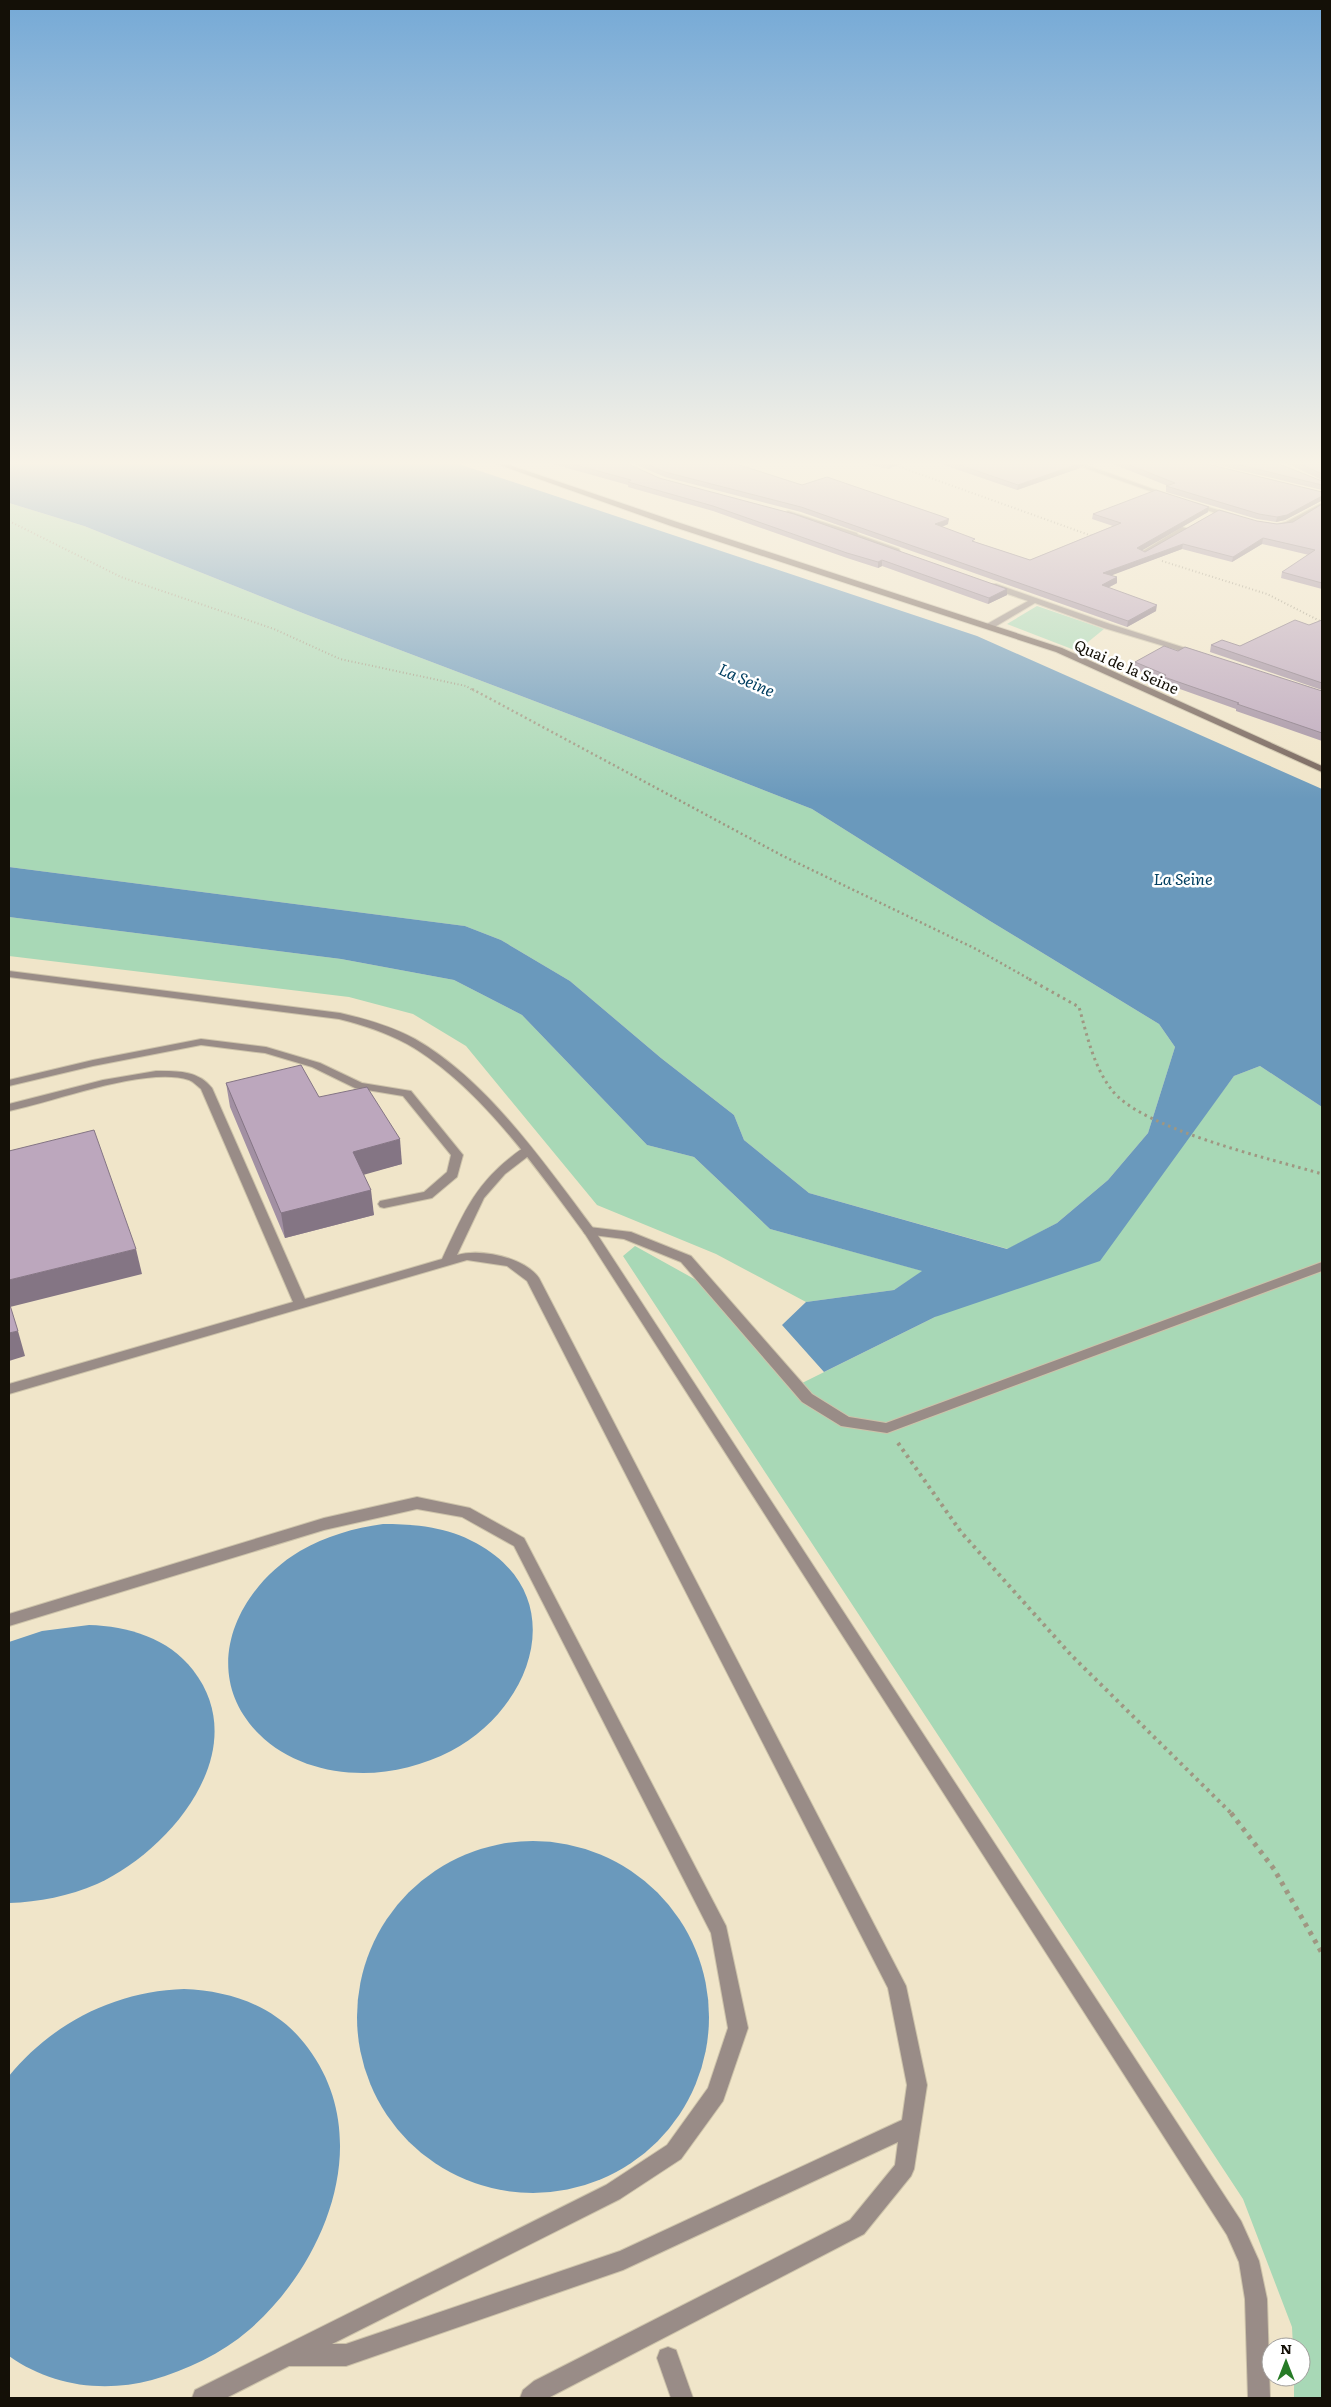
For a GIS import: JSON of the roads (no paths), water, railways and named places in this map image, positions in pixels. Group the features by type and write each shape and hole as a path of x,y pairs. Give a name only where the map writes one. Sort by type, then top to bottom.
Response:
{"street":[{"name":"Quai de la Seine","path":"832,574 1058,650 1322,769"},
{"path":"989,585 1160,644 1203,655"},
{"path":"990,626 1034,601"},
{"path":"9,974 340,1016 382,1027 424,1049 451,1069 484,1102 527,1151 589,1231 1234,2228 1249,2261 1256,2299 1259,2398"},
{"path":"9,1083 93,1063 201,1042 266,1050 316,1065 360,1086 407,1093 457,1155 453,1174 428,1195 384,1204"},
{"path":"9,1108 140,1076 167,1074 194,1078 206,1088 300,1304"},
{"path":"346,1091 360,1086"},
{"path":"447,1262 479,1196 501,1171 527,1151"},
{"path":"589,1231 626,1235 686,1259 808,1398 846,1422 887,1428 1322,1266"},
{"path":"9,1389 467,1256 511,1262 532,1278 898,1986 917,2085 904,2169 857,2227 542,2389 531,2398"},
{"path":"9,1620 324,1524 417,1502 464,1512 519,1542 720,1932 738,2028 716,2094 674,2152 613,2192 203,2398"},
{"path":"286,2356 346,2355 623,2260 911,2126"},
{"path":"668,2358 682,2398"}],"water":[{"name":"La Seine","path":"205,574 791,574 977,636 1322,789 1322,1107 1260,1066 1234,1076 1100,1261 935,1317 824,1372 782,1325 806,1302 894,1290 922,1271 770,1229 694,1157 647,1145 522,1015 454,980 341,959 9,917 9,867 465,926 501,940 570,981 661,1058 734,1115 744,1140 809,1193 1007,1249 1057,1223 1108,1180 1148,1133 1175,1047 1159,1024 812,809"},
{"path":"383,1524 419,1526 454,1533 476,1543 506,1565 525,1592 532,1621 531,1651 521,1680 503,1708 480,1732 451,1751 419,1764 386,1772 363,1773 321,1768 307,1764 281,1751 259,1734 241,1710 231,1685 228,1659 233,1634 243,1610 258,1587 277,1567 300,1551 320,1541 351,1530"},
{"path":"89,1625 118,1628 146,1636 172,1650 193,1670 210,1701 215,1732 209,1764 196,1794 176,1822 152,1847 125,1868 97,1884 76,1892 43,1900 9,1903 9,1642 42,1631"},
{"path":"533,1841 567,1844 600,1854 645,1881 669,1905 696,1950 706,1983 709,2017 706,2051 696,2084 669,2129 645,2153 600,2180 567,2190 533,2193 499,2190 466,2180 421,2153 397,2129 370,2084 360,2051 357,2017 360,1983 370,1950 397,1905 421,1881 466,1854 499,1844"},
{"path":"184,1989 220,1993 253,2004 283,2022 308,2048 328,2083 338,2121 340,2160 333,2198 319,2235 300,2270 276,2302 249,2330 227,2347 178,2371 134,2384 96,2386 60,2380 42,2374 9,2356 9,2076 45,2040 87,2013 110,2003 134,1996"}]}
